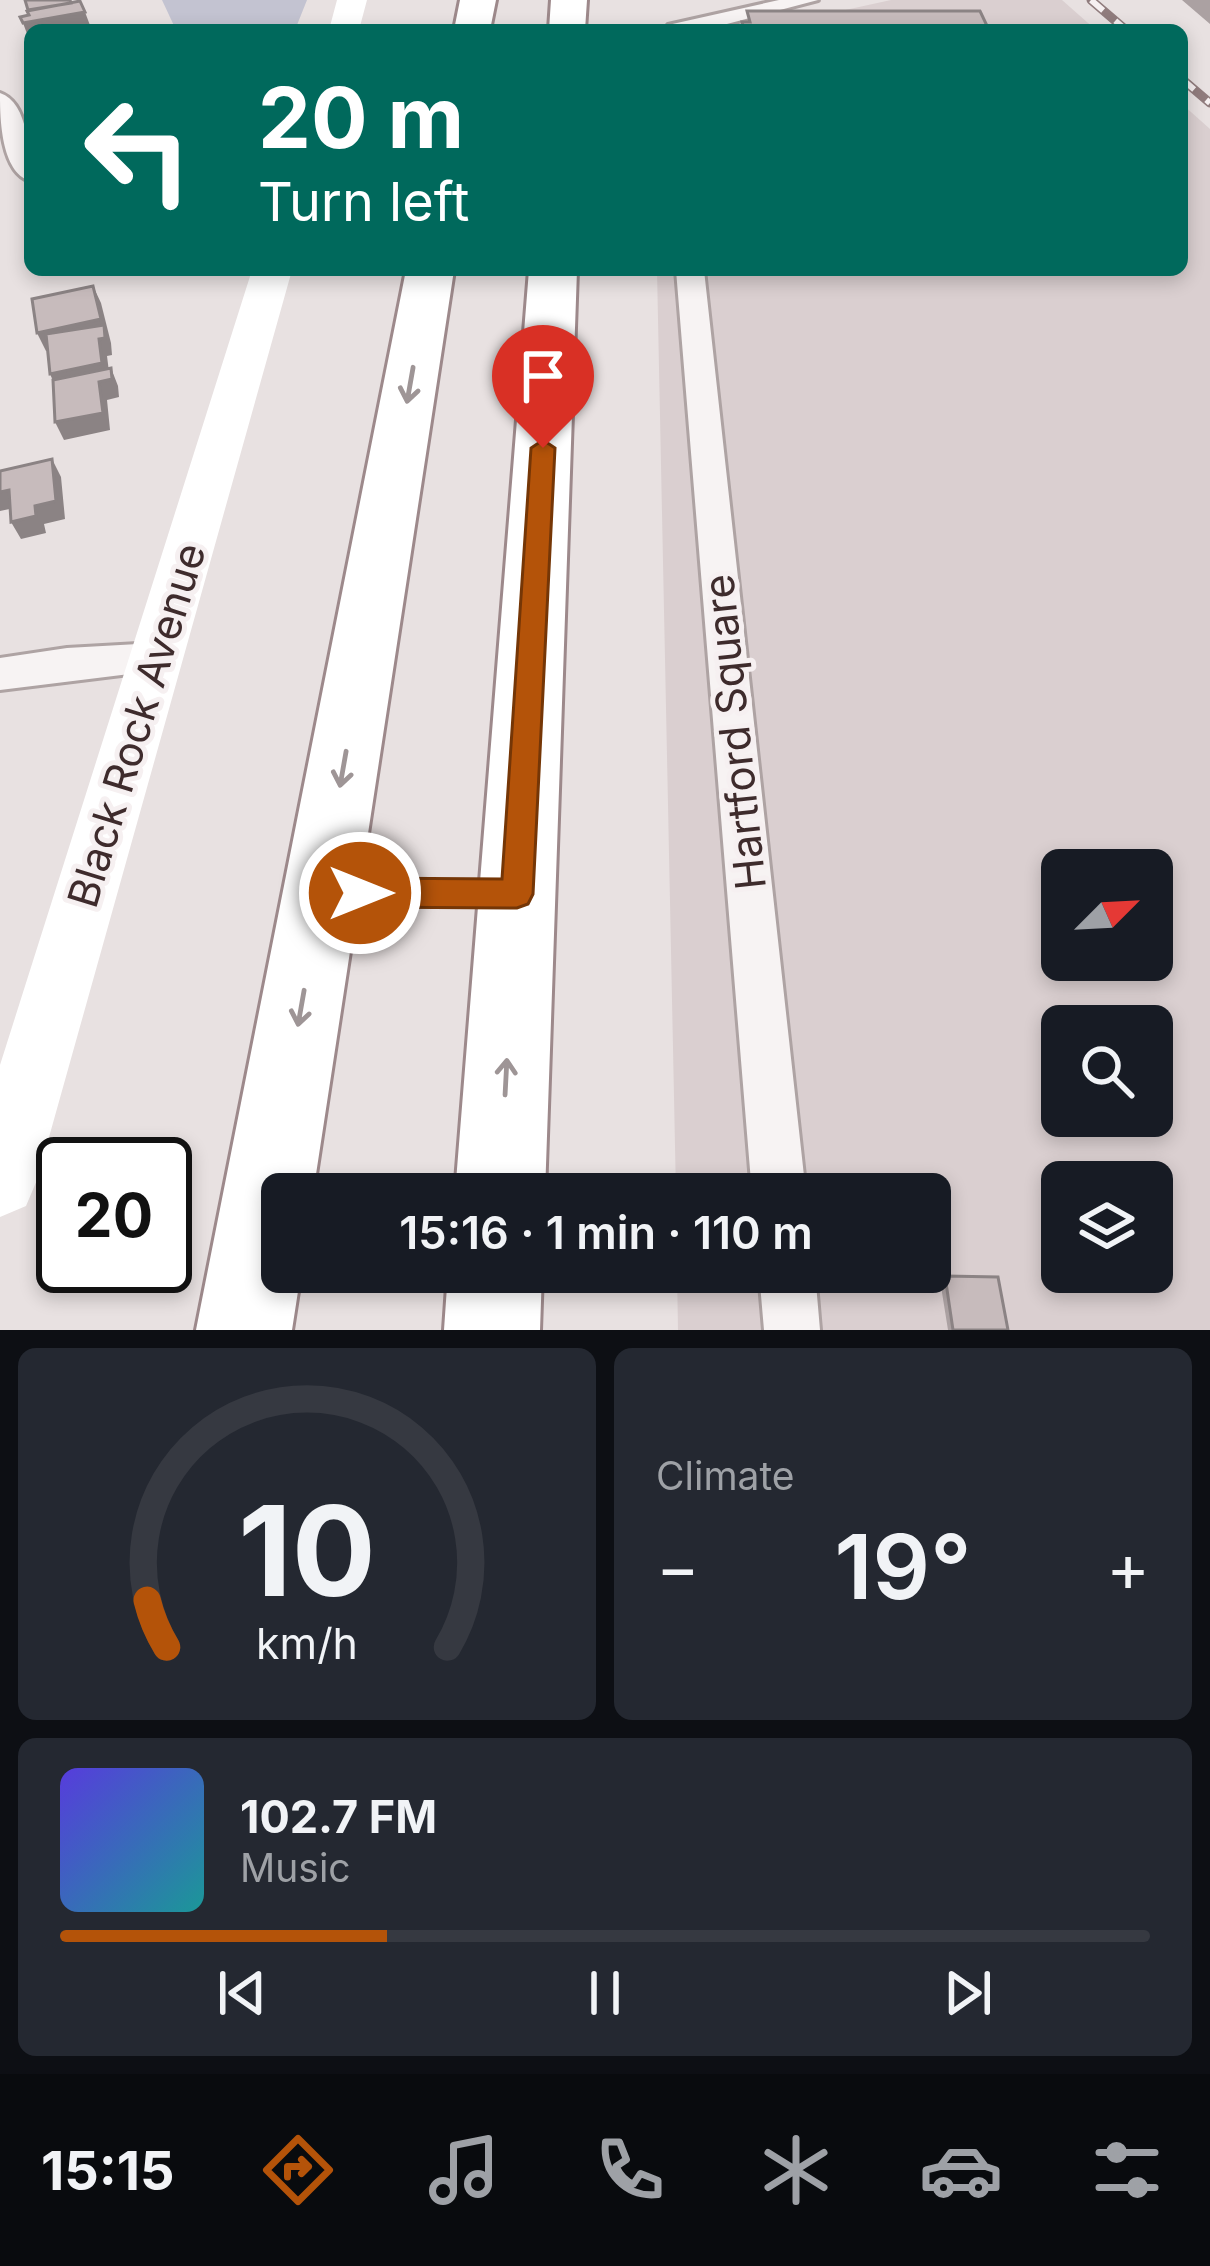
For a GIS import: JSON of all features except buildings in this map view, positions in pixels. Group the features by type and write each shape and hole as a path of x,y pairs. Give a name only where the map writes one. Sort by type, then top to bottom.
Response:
{"highway":[{"path":"244,1330 429,276"},
{"path":"501,1173 553,276"},
{"path":"492,1330 494,1293"}],"street":[{"path":"702,24 807,0"},
{"path":"0,100 24,160"},
{"name":"Black Rock Avenue","path":"0,1180 270,276"},
{"name":"Hartford Square","path":"691,276 777,1173"},
{"path":"0,674 67,663 156,658"},
{"path":"789,1293 792,1330"}],"lane":[{"path":"321,892 517,894"}],"shaded area":[{"path":"162,0 307,0 297,24 173,24"},
{"path":"891,0 1062,0 1089,24 781,24"},
{"path":"1188,109 1210,129 1210,1330 678,1330 677,1293 951,1293 951,1173 676,1173 657,276 1188,276"}],"railway":[{"path":"1091,0 1119,24"},
{"path":"1188,84 1210,103"}],"route":[{"path":"360,893 517,894 543,448"}]}
